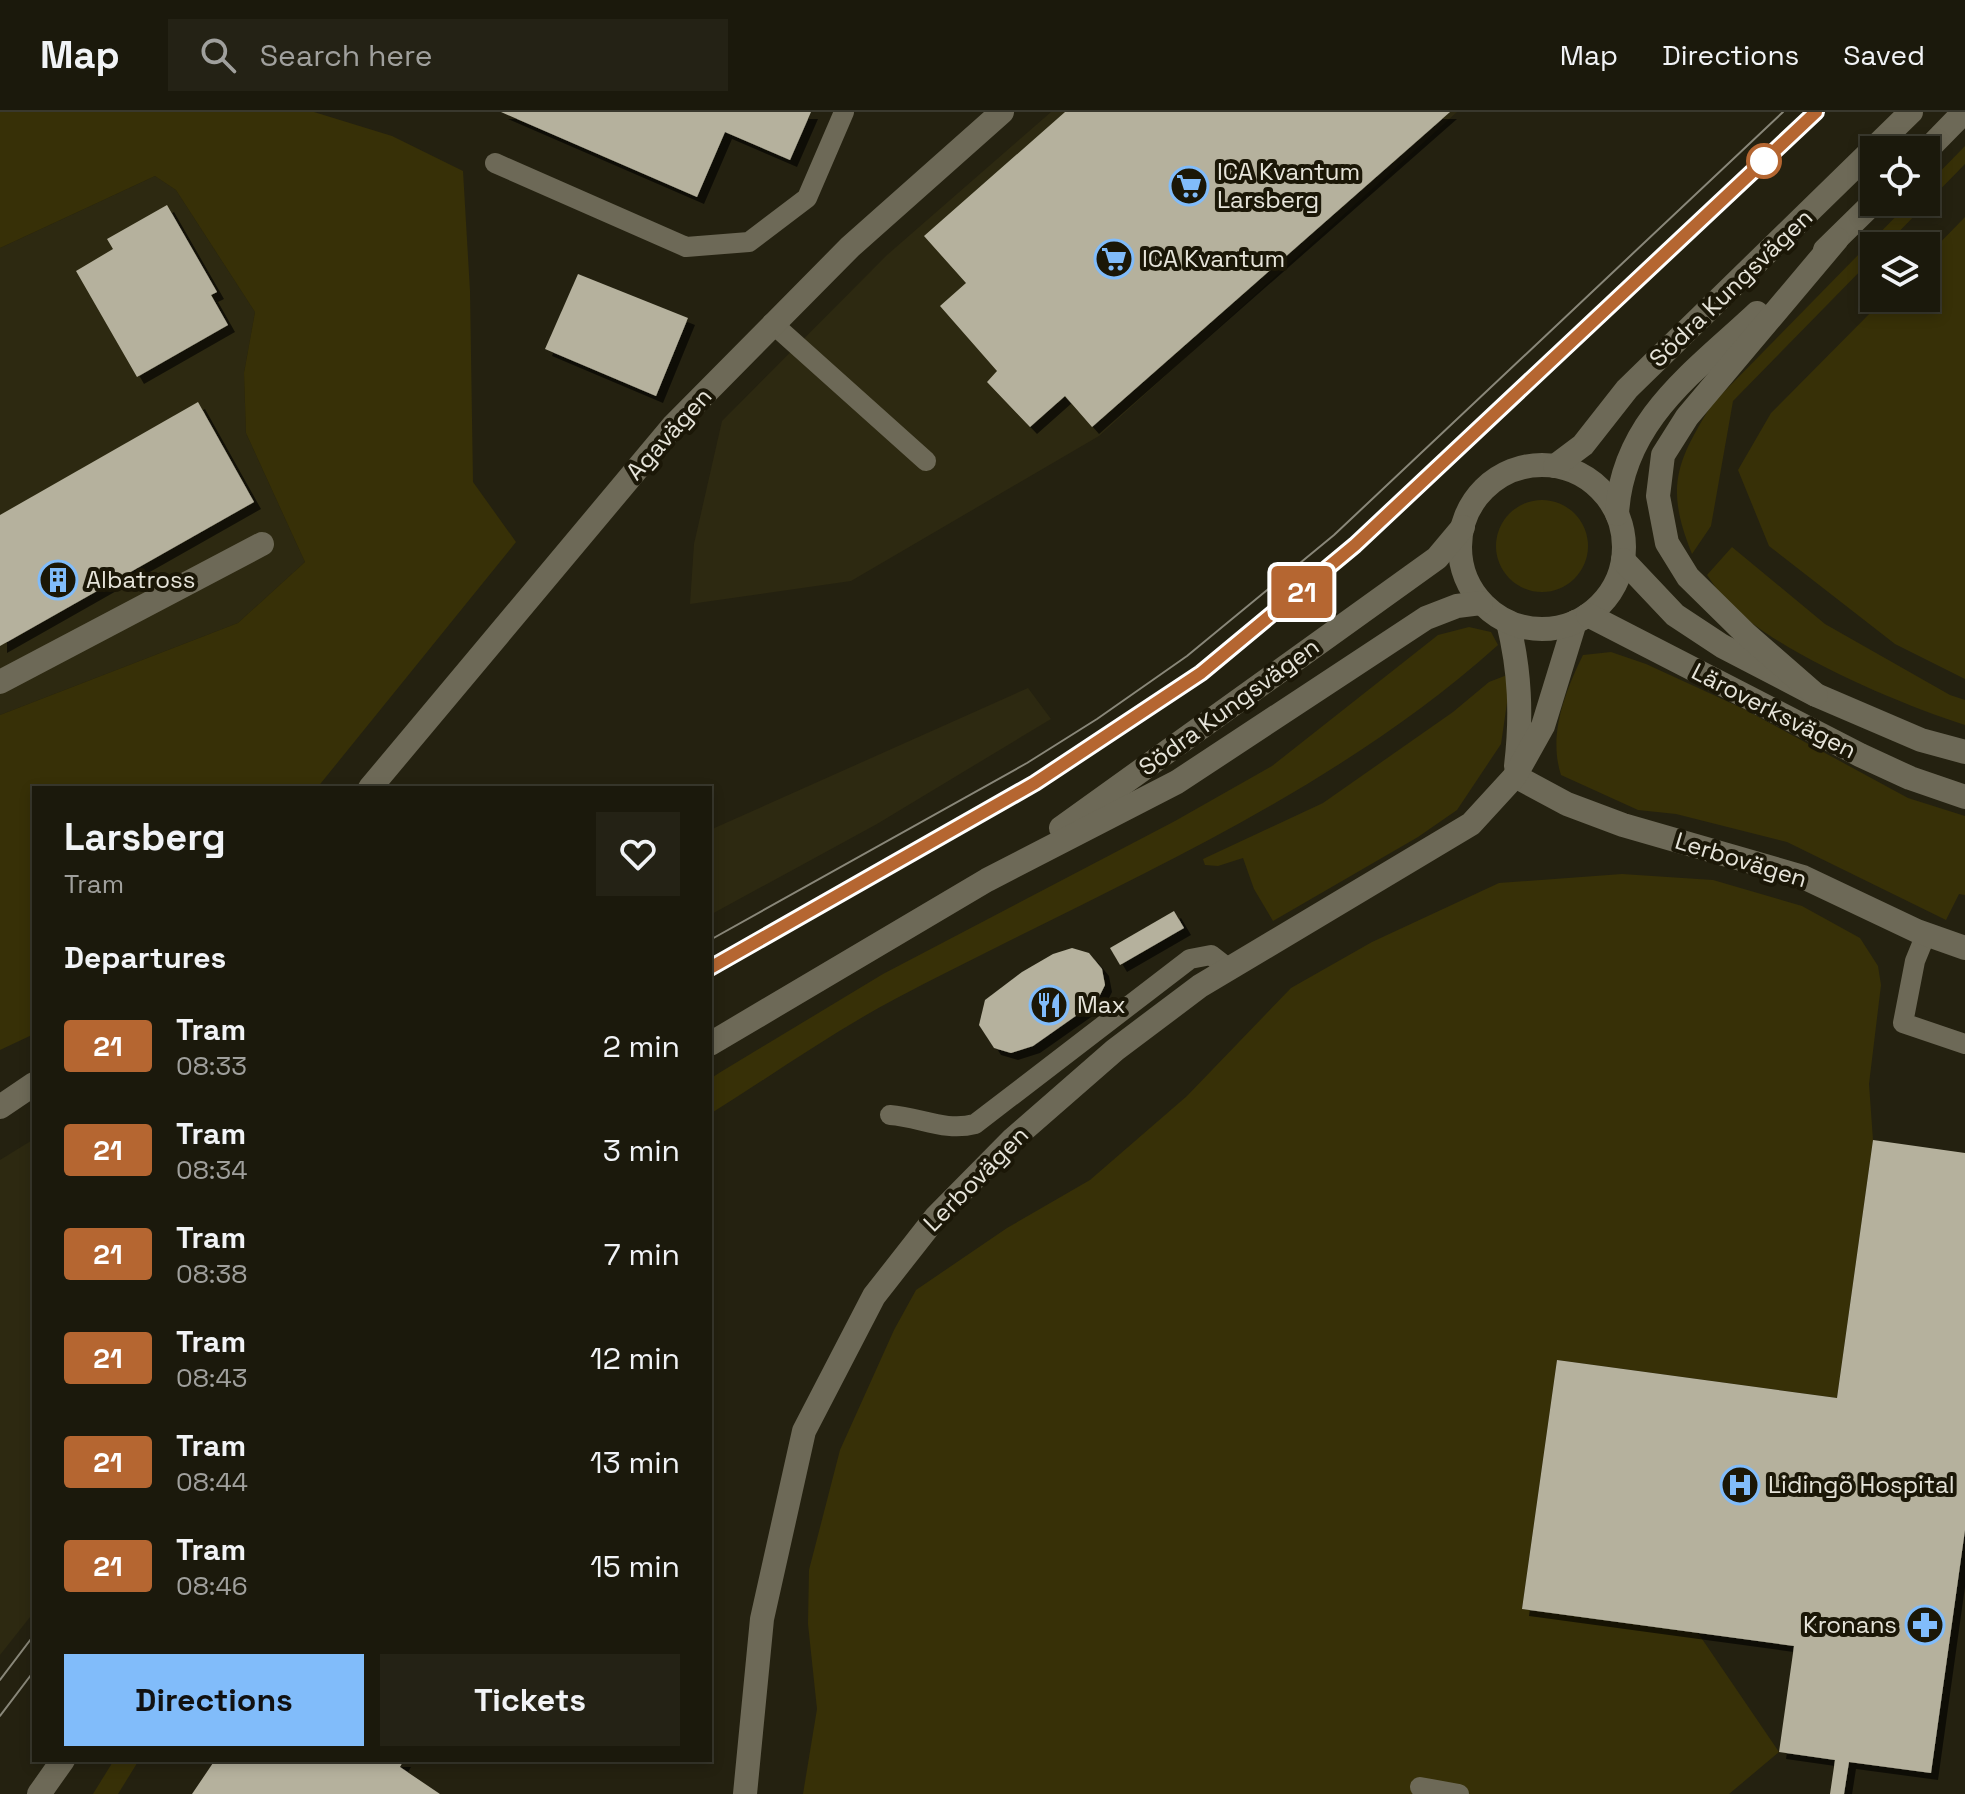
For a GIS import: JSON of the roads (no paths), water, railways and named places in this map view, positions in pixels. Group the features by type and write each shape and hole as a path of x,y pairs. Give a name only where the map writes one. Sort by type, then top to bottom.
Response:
{"street":[{"name":"Agavägen","path":"372,786 673,426 850,247 1002,112"},
{"name":"Södra Kungsvägen","path":"987,880 1437,558 1463,527 1475,500 1495,480 1526,466 1555,466 1583,445 1627,389 1911,112"},
{"path":"1940,137 1964,112"},
{"name":"Södra Kungsvägen","path":"1463,527 1462,564 1481,603 1508,622 1541,629 1582,618 1609,594 1623,560 1623,533 1617,514 1623,469 1636,438 1666,398 1860,216"},
{"path":"1816,695 1746,634 1688,577 1667,543 1658,496 1663,455 1687,417 1837,239"},
{"path":"1555,466 1594,484 1617,514"},
{"path":"0,682 262,544"},
{"name":"Läroverksvägen","path":"1623,560 1675,615 1722,646 1816,695 1921,740 1965,752"},
{"name":"Södra Kungsvägen","path":"712,1043 987,880 1177,782 1426,618 1457,606 1481,603"},
{"name":"Läroverksvägen","path":"1582,618 1860,755 1910,778 1965,797"},
{"name":"Lerbovägen","path":"745,1794 762,1619 804,1431 874,1296 936,1217 1013,1139 1115,1050 1229,969 1471,824 1515,776 1543,726 1582,618"},
{"path":"1508,622 1518,663 1521,719 1515,776"},
{"name":"Lerbovägen","path":"1515,776 1567,804 1623,825 1803,877 1926,934 1965,948"},
{"path":"0,1107 32,1085"},
{"path":"39,1794 62,1762"}],"lane":[{"path":"495,163 686,247 749,242 807,198 844,112"},
{"path":"772,323 926,461"},
{"path":"1926,934 1915,961 1903,1023 1965,1044"},
{"path":"890,1115 906,1116 948,1128 975,1124 1190,959 1211,955 1229,969"},
{"path":"1420,1787 1459,1794"}],"tram line":[{"path":"712,939 1027,763 1187,656 1334,535 1783,112"},
{"path":"712,967 1035,783 1201,673 1355,545 1816,112"},
{"name":"21","path":"712,967 1035,783 1201,673 1280,611 1355,545 1816,112"},
{"path":"0,1680 32,1638"},
{"path":"0,1716 32,1674"}],"place":[{"name":"ICA Kvantum Larsberg","path":"1189,186"},
{"name":"ICA Kvantum","path":"1114,259"},
{"name":"Albatross","path":"58,580"},
{"name":"Max","path":"1049,1005"},
{"name":"Lidingö Hospital","path":"1740,1485"},
{"name":"Kronans","path":"1925,1625"}]}
